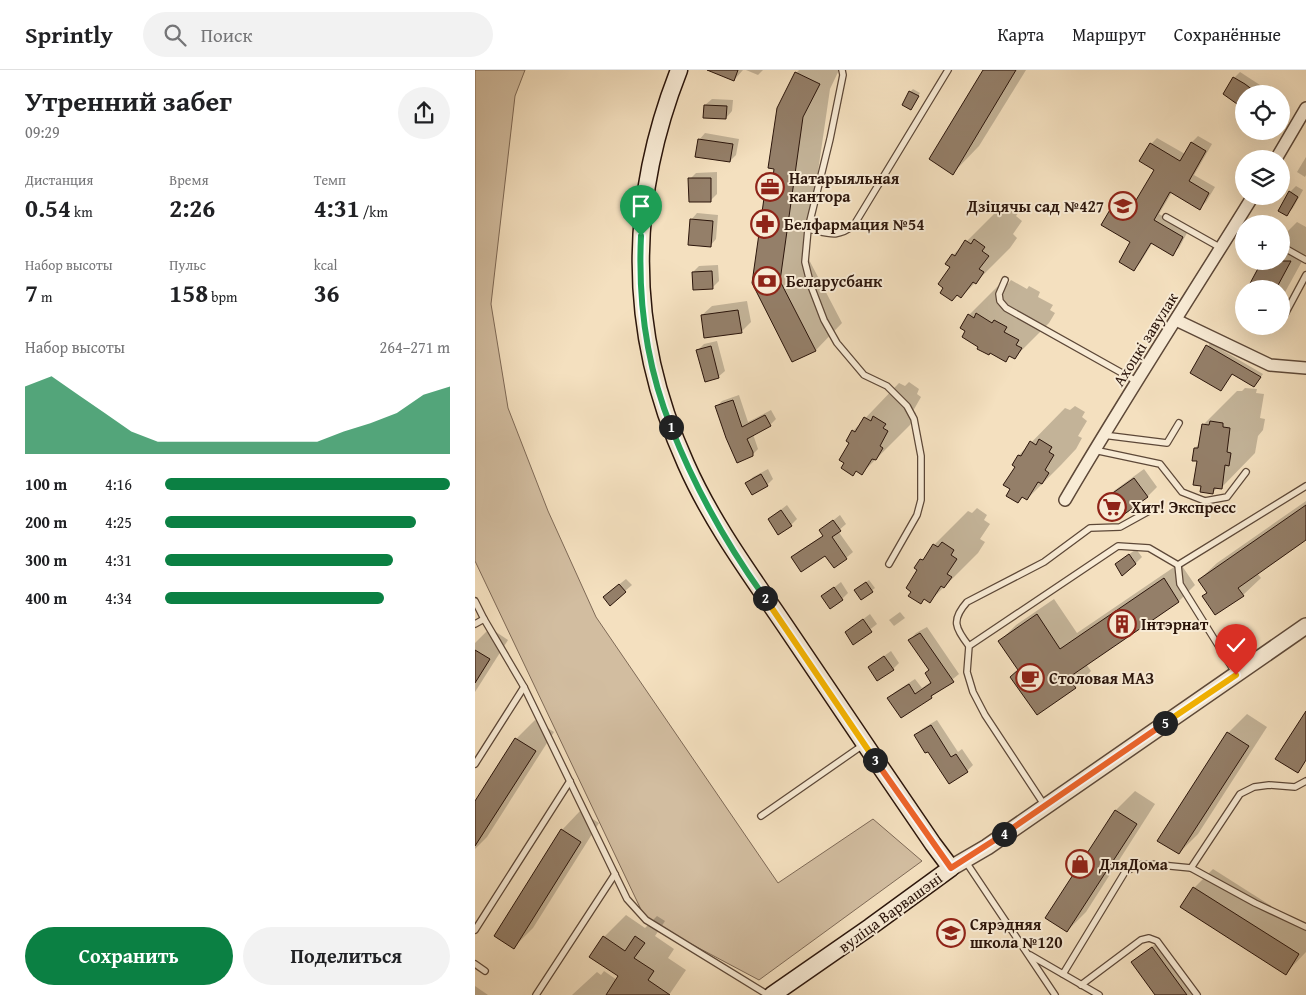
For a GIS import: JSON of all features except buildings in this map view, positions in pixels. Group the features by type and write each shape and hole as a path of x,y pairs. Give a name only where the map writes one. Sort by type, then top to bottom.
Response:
{"main road":[{"path":"679,70 666,104 655,143 644,204 640,267 645,322 653,368 668,419 686,465 719,527 745,569 865,744 958,864"},
{"name":"вуліца Варвашэні","path":"770,995 870,928 958,864"}],"street":[{"path":"1281,150 1306,108"},
{"name":"Ахоцкі завулак","path":"1065,500 1103,435 1221,248 1235,230"},
{"path":"1176,320 1270,365 1306,368"},
{"name":"вуліца Варвашэні","path":"958,864 987,846 1306,626"}],"lane":[{"path":"842,70 843,75 830,139 808,229 805,262 811,286 824,320 837,344 864,375 887,386 907,406 913,419 921,456 921,500 917,516 889,564"},
{"path":"808,229 836,234 845,232 855,225 948,70"},
{"path":"1166,217 1221,248"},
{"path":"1290,251 1306,260"},
{"path":"1290,305 1306,276"},
{"path":"1005,280 999,294 1000,301 1006,308 1138,382"},
{"path":"1103,435 1167,443 1179,423"},
{"path":"1094,450 1160,464 1182,492 1205,501 1227,497 1246,472"},
{"path":"1178,565 1306,486"},
{"path":"1045,806 985,714 973,692 967,672 969,646 961,636 955,623 959,612 967,602 1044,562 1090,528 1120,527 1149,511"},
{"path":"969,646 1118,546 1149,548 1178,565"},
{"path":"1178,565 1180,584 1236,675"},
{"path":"475,601 524,687 627,898 646,920 770,995"},
{"path":"475,624 483,618"},
{"path":"475,764 524,687"},
{"path":"761,816 865,744"},
{"path":"475,930 570,781"},
{"path":"1191,868 1240,794 1254,787 1269,785 1295,787 1306,781"},
{"path":"958,864 1029,954 1055,995"},
{"path":"1063,974 1125,872 1138,866 1150,864 1191,868 1255,904 1306,928"},
{"path":"536,995 615,874"},
{"path":"1081,984 1141,940 1149,938 1157,941 1197,995"},
{"path":"1029,954 1099,995"},
{"path":"475,964 485,971"}],"shaded area":[{"path":"475,70 525,70 515,96 491,304 508,408 548,511 596,617 778,883 873,819 922,861 759,980 646,920 475,561"}],"place":[{"name":"Натарыяльная кантора","path":"770,187"},
{"name":"Дзіцячы сад №427","path":"1123,206"},
{"name":"Белфармация №54","path":"765,224"},
{"name":"Беларусбанк","path":"767,281"},
{"name":"Хит! Экспресс","path":"1112,507"},
{"name":"Інтэрнат","path":"1122,624"},
{"name":"Столовая МАЗ","path":"1030,678"},
{"name":"ДляДома","path":"1080,864"},
{"name":"Сярэдняя школа №120","path":"951,933"}],"route":[{"path":"641,236 641,288 653,368 668,419 686,465 719,527 745,569 951,868 987,846 1236,675"}]}
